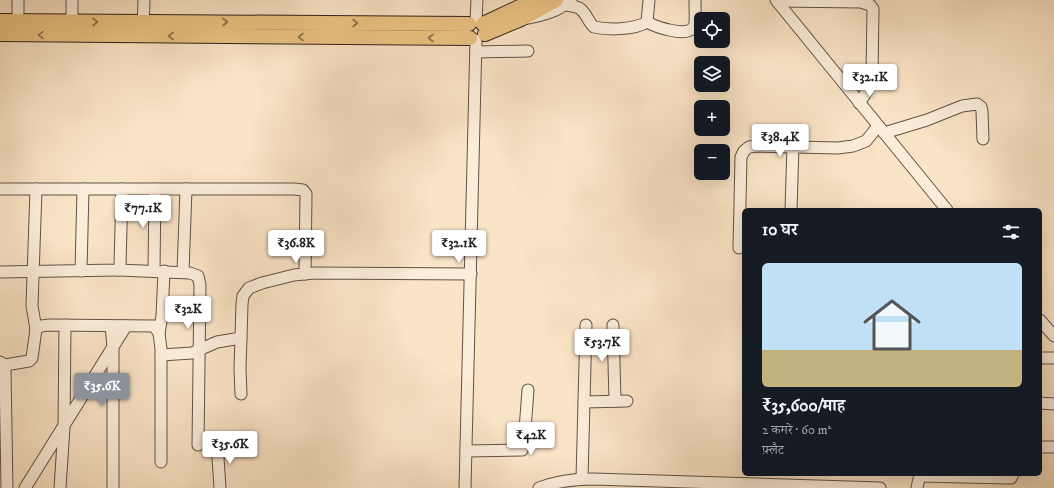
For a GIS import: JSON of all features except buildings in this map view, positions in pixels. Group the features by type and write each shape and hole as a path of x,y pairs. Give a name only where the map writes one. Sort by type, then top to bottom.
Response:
{"main road":[{"path":"0,20 143,22 477,33 528,2"},
{"path":"0,34 142,36 477,33 521,20 564,2"}],"street":[{"path":"18,0 18,21"},
{"path":"72,0 72,22"},
{"path":"142,36 144,0"},
{"path":"465,488 477,0"},
{"path":"647,22 649,0"},
{"path":"647,22 658,28 666,30 691,30 694,25 695,0"},
{"path":"776,1 861,2 870,5 873,9 872,76 871,84 859,103"},
{"path":"776,1 945,208"},
{"path":"564,2 582,11 594,28 630,28 647,22"},
{"path":"477,33 528,51"},
{"path":"739,248 741,157 744,151 749,147 793,146 838,148 853,146 866,141 881,130 927,120 962,106 977,104 981,107 982,111 982,139"},
{"path":"791,208 793,146"},
{"path":"0,189 303,190 306,194 305,274"},
{"path":"7,488 3,469 2,363 29,361 32,358 36,329 32,306 36,189"},
{"path":"81,271 83,189"},
{"path":"118,270 120,266 122,189"},
{"path":"155,189 162,316 159,332 161,355 161,462"},
{"path":"183,272 186,189"},
{"path":"0,272 118,270 183,272 198,276 200,285 198,446"},
{"path":"241,394 242,304 243,296 249,288 269,281 314,273 471,274"},
{"path":"1042,322 1054,336"},
{"path":"36,329 40,326 49,325 154,326 159,332"},
{"path":"586,325 584,402 589,482"},
{"path":"613,325 615,401"},
{"path":"60,488 64,427 65,326"},
{"path":"111,326 113,347 113,487"},
{"path":"25,488 126,326"},
{"path":"161,355 184,354 199,351 217,342 241,338"},
{"path":"1042,358 1054,358"},
{"path":"466,450 522,450 524,443 528,390"},
{"path":"584,402 627,401"},
{"path":"1042,403 1054,404"},
{"path":"217,443 220,488"},
{"path":"1042,447 1054,447"},
{"path":"917,488 920,476"},
{"path":"949,476 1008,478 1011,478 1012,476"},
{"path":"539,488 552,486 574,479 589,482 638,484 880,488"}]}
